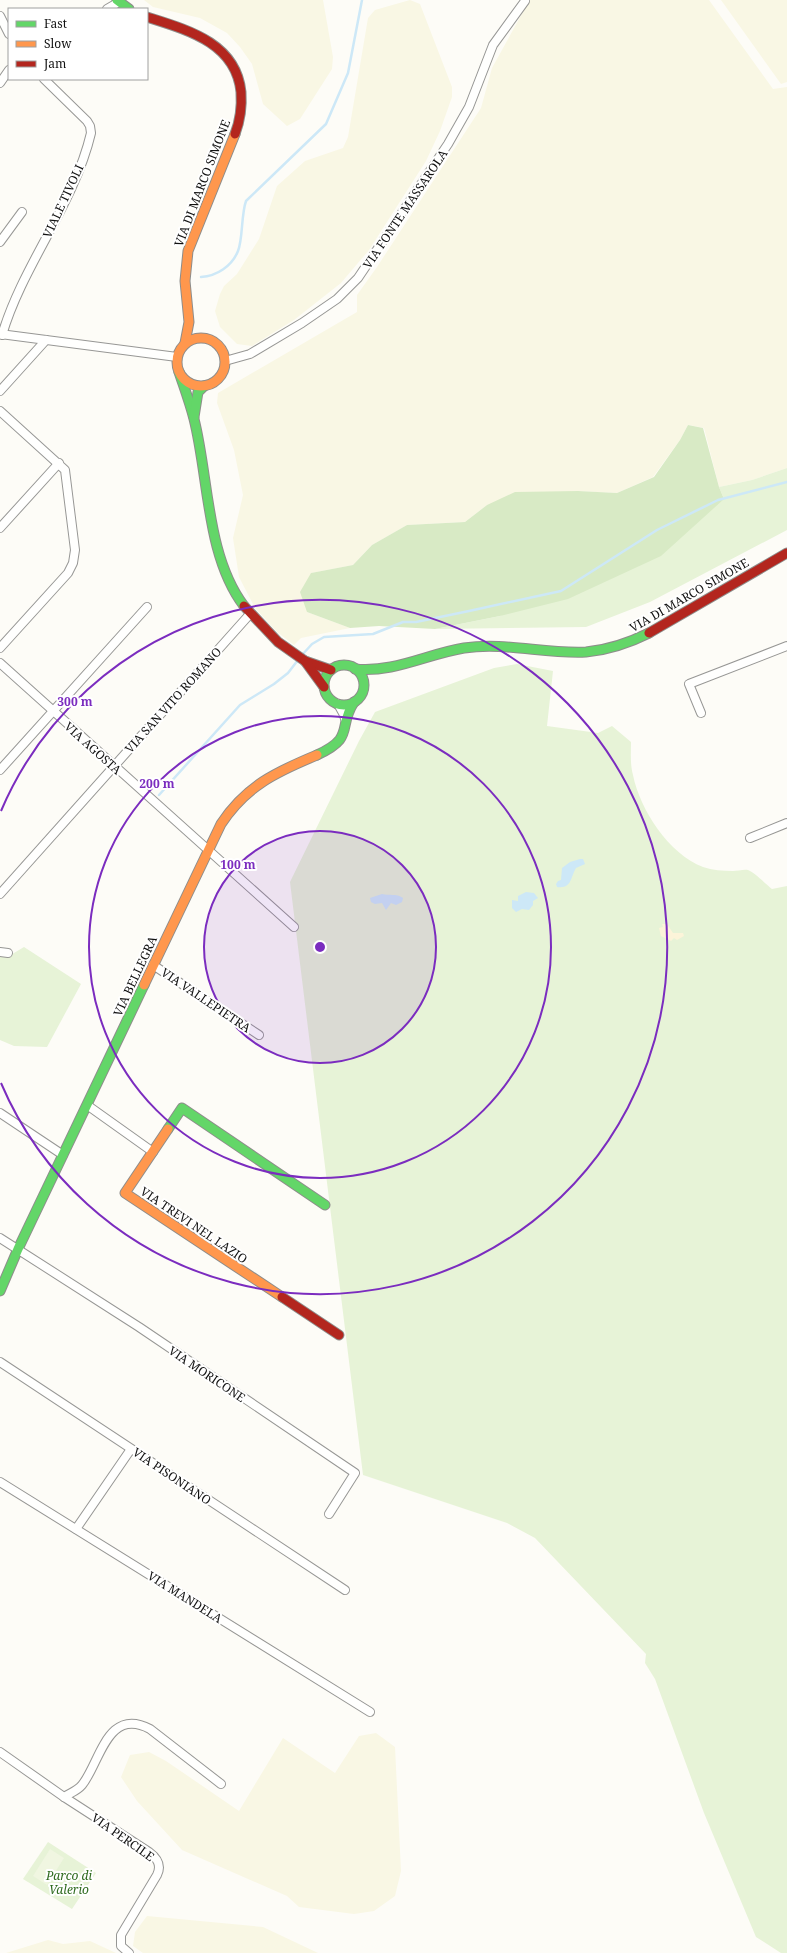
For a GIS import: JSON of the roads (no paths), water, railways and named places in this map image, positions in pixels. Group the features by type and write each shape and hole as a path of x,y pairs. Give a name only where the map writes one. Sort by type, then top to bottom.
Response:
{"street":[{"path":"108,8 118,1 128,8"},
{"name":"VIA FONTE MASSAROLA","path":"225,361 250,354 291,330 337,299 358,278 448,144 469,107 493,45 525,1"},
{"path":"0,16 8,32"},
{"name":"VIA DI MARCO SIMONE","path":"148,17 190,31 210,41 227,56 238,75 242,87 241,111 238,126 188,251 185,266 185,285 189,316 189,332 185,343"},
{"path":"0,83 8,71"},
{"name":"VIALE TIVOLI","path":"1,335 28,270 72,187 91,135 91,129 87,121 45,80"},
{"path":"0,242 22,212"},
{"name":"VIA DI MARCO SIMONE","path":"189,316 197,330 208,338"},
{"path":"1,335 177,357"},
{"path":"194,419 198,392 204,386 217,380 222,374 225,361 222,349 208,338 192,339 185,343 177,357 178,372 194,419 216,545 227,576 237,596 250,614 278,642 306,661 331,670"},
{"path":"0,391 46,340"},
{"path":"178,372 189,383 204,386"},
{"path":"0,411 59,463 64,470 67,477 75,550 73,563 66,576 0,648"},
{"path":"0,528 59,463"},
{"name":"VIA DI MARCO SIMONE","path":"355,669 374,672 446,651 478,646 513,646 584,652 616,647 641,637 666,624 787,552"},
{"path":"0,770 148,607"},
{"name":"VIA SAN VITO ROMANO","path":"0,894 250,614"},
{"path":"701,713 689,684 787,646"},
{"path":"306,661 324,687 328,697 338,704 344,713 346,722"},
{"name":"VIA AGOSTA","path":"0,663 294,927"},
{"path":"324,687 326,678 331,670 343,665 355,669 363,679 362,692 354,702 348,704 338,704"},
{"name":"VIA DI MARCO SIMONE","path":"362,692 375,676 387,669"},
{"name":"VIA BELLEGRA","path":"0,1291 208,849 228,813 245,793 271,775 334,746 343,737 348,711 354,702"},
{"path":"750,838 787,823"},
{"name":"VIA VALLEPIETRA","path":"153,965 258,1035"},
{"path":"87,1105 153,1152"},
{"name":"VIA TREVI NEL LAZIO","path":"325,1205 182,1108 125,1193 339,1335"},
{"path":"0,1113 63,1155"},
{"path":"0,1238 18,1250"},
{"name":"VIA MORICONE","path":"18,1250 139,1328 355,1473 329,1514"},
{"name":"VIA PISONIANO","path":"0,1362 345,1590"},
{"path":"76,1529 131,1449"},
{"name":"VIA MANDELA","path":"0,1482 370,1712"},
{"path":"64,1797 82,1785 108,1738 116,1730 130,1724 140,1724 150,1729 221,1784"},
{"name":"VIA PERCILE","path":"0,1752 64,1797 149,1852 159,1864 157,1875 121,1935 121,1946 129,1953"}],"water":[{"path":"583,859 585,864 576,868 568,885 557,887 556,884 561,880 562,868 570,862"},
{"path":"526,892 534,893 538,898 533,901 533,905 529,910 522,909 516,912 512,908 512,900 518,901 518,896"},
{"path":"382,894 400,896 403,898 402,902 396,905 391,903 386,910 382,903 375,904 371,902 370,898"}],"waterway":[{"path":"201,277 213,275 228,266 240,246 243,213 246,201 326,124 348,73 362,0"},
{"path":"302,655 312,644 324,637 373,634 403,622 416,622 561,591 657,530 718,500 787,482"},
{"path":"159,795 240,705 274,684 288,673 298,660"}],"park label":[{"name":"Parco di Valerio","path":"69,1882"}]}
